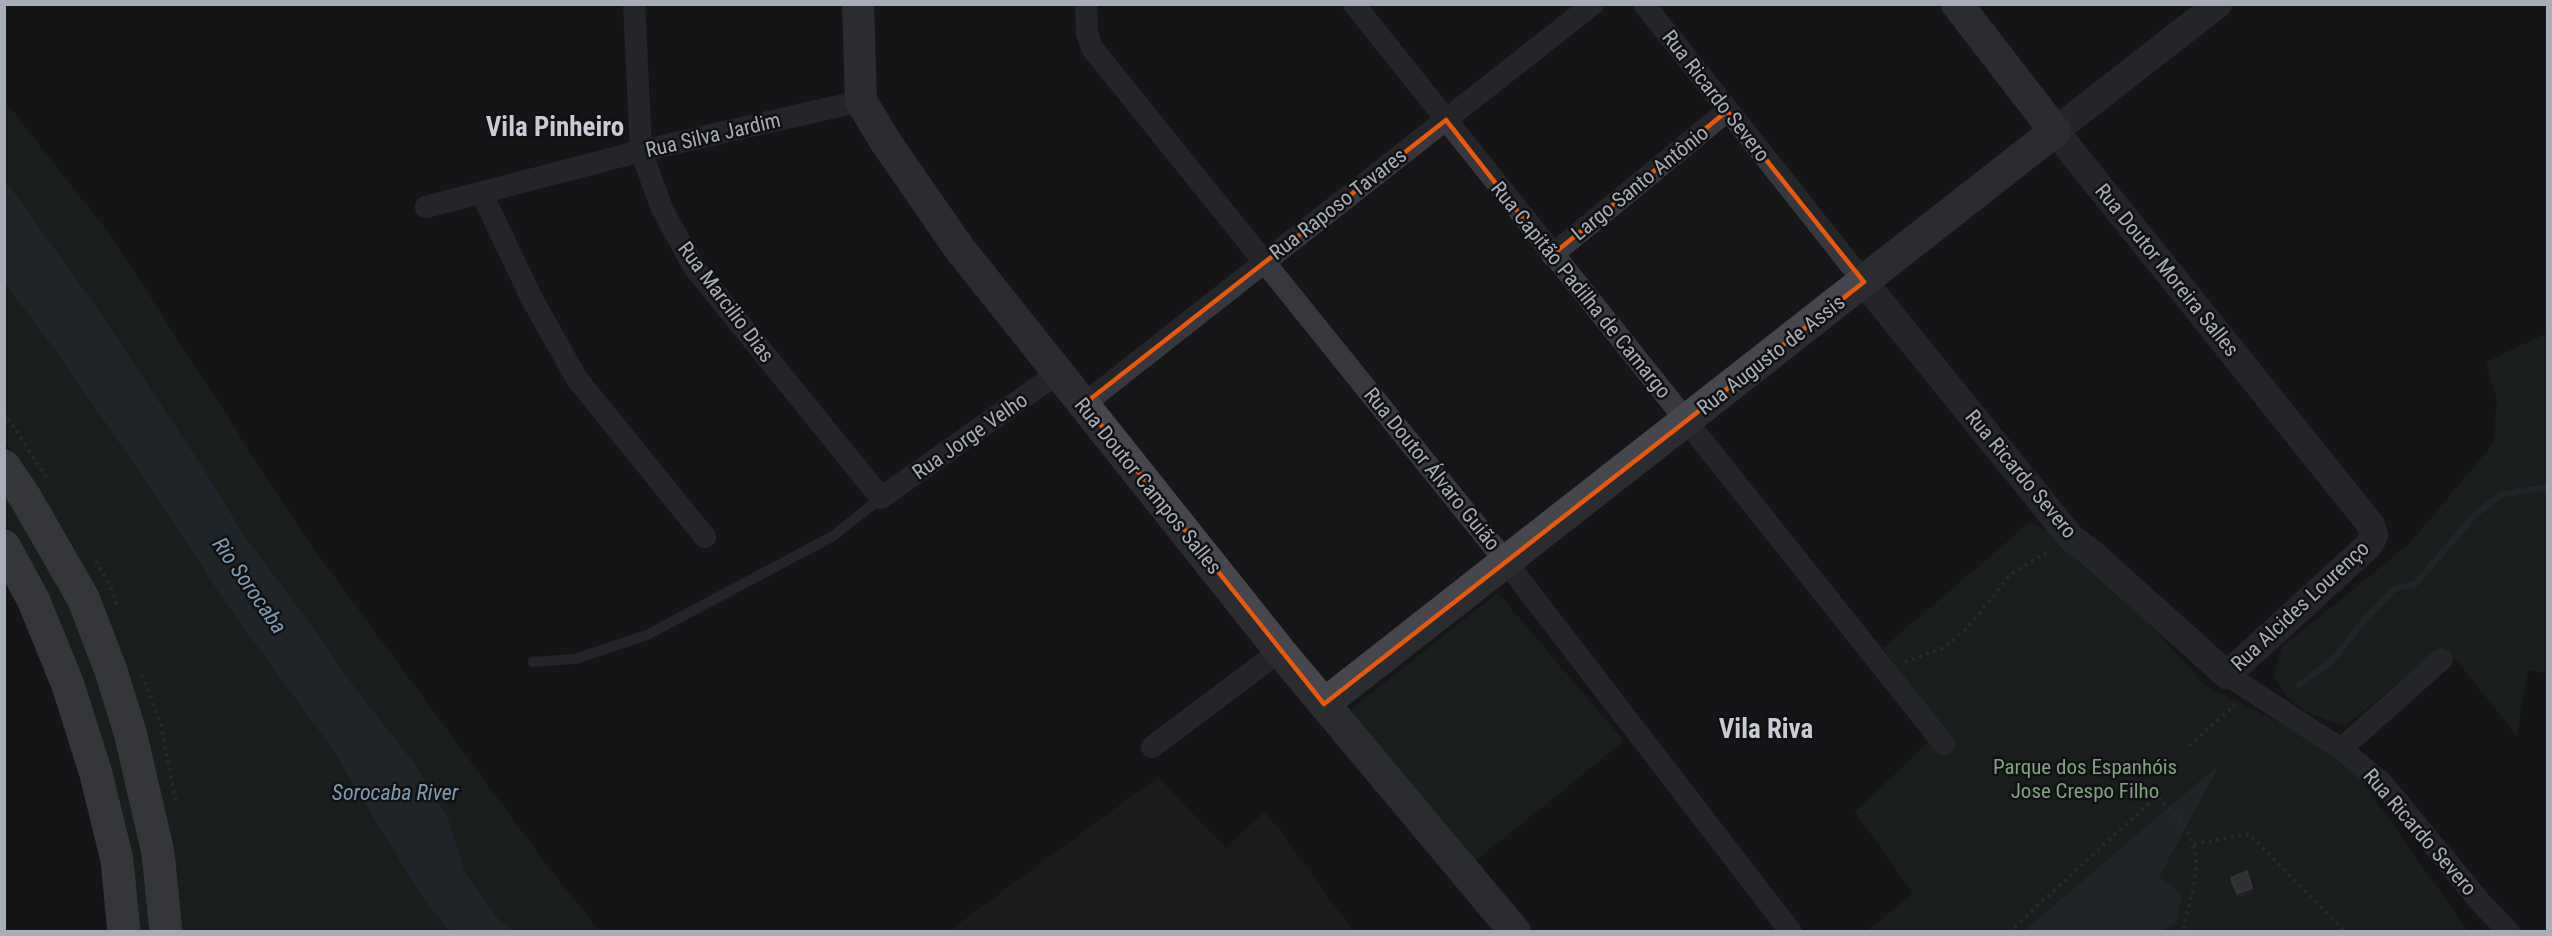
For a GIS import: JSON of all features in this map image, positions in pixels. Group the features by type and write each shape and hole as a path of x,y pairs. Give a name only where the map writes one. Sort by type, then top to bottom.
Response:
{"highway":[{"path":"4,466 25,497 82,598 110,668 130,732 158,853 166,932"},
{"path":"4,546 33,599 72,696 99,785 117,860 124,932"}],"main road":[{"name":"Rua Doutor Campos Salles","path":"858,4 861,101 885,141 959,248 1280,651 1515,932"},
{"name":"Rua Doutor Moreira Salles","path":"1957,4 2055,131"},
{"name":"Rua Augusto de Assis","path":"1324,704 2055,131"}],"street":[{"name":"Rua Marcilio Dias","path":"634,4 642,152 662,209 694,267 881,498"},
{"name":"Rua Doutor Álvaro Guião","path":"1086,4 1087,33 1092,48 1506,562 1791,932"},
{"name":"Rua Capitão Padilha de Camargo","path":"1354,4 1944,744"},
{"name":"Rua Raposo Tavares","path":"1084,404 1593,4"},
{"name":"Rua Ricardo Severo","path":"1644,4 1727,111 2071,538 2090,552 2226,675 2341,748 2382,783 2482,904 2509,932"},
{"name":"Rua Augusto de Assis","path":"2055,131 2218,4"},
{"name":"Rua Silva Jardim","path":"426,207 642,152 861,101"},
{"name":"Largo Santo Antônio","path":"1552,255 1727,111"},
{"name":"Rua Doutor Moreira Salles","path":"2055,131 2372,525 2374,536"},
{"path":"482,194 532,299 577,379 705,537"},
{"name":"Rua Jorge Velho","path":"881,498 1058,373"},
{"name":"Rua Alcides Lourenço","path":"2226,675 2361,552 2374,536"},
{"path":"1152,747 1280,651"},
{"path":"2341,748 2442,659"}],"lane":[{"path":"533,662 575,659 647,635 833,536 881,498"}],"path":[{"path":"1885,670 1945,648 1968,627 2011,574 2071,538"},
{"path":"2189,746 2251,691"},
{"path":"2008,932 2157,796 2179,818 2194,844 2198,863 2183,932"},
{"path":"2194,844 2248,834 2345,932"}],"highlighted area":[{"path":"1727,111 1864,282 1324,704 1084,404 1446,120 1552,255"}],"shaded area":[{"path":"1158,777 1226,848 1265,811 1353,931 949,931"}],"green space":[{"path":"4,100 111,236 305,537 552,872 600,931 182,931 179,903 15,456 5,440"},
{"path":"2547,333 2547,673 2528,670 2517,736 2445,646 2345,726 2303,709 2287,696 2273,676 2282,647 2410,543 2493,444 2497,400 2486,362"},
{"path":"4,489 77,618 109,703 143,836 155,931 136,931 17,545 5,524"},
{"name":"Parque dos Espanhóis Jose Crespo Filho","path":"2029,523 2071,538 2206,686 2344,755 2468,931 1867,931 1913,893 1855,812 1939,732 1883,648"},
{"path":"1498,593 1624,741 1474,862 1350,710"}],"water":[{"name":"Sorocaba River","path":"5,180 94,304 203,468 245,537 357,691 414,763 449,821 465,873 498,919 513,931 450,931 422,897 331,747 225,602 152,490 55,350 5,283"},
{"path":"2220,764 2159,877 2182,895 2176,923 2162,931 2024,931"}],"building":[{"path":"2247,871 2252,888 2238,893 2231,878"}],"waterway":[{"path":"2299,685 2332,661 2361,624 2394,589 2415,584 2475,515 2500,495 2548,487"}],"district":[{"name":"Vila Pinheiro","path":"555,127"},
{"name":"Vila Riva","path":"1766,729"}],"water label":[{"name":"Rio Sorocaba","path":"250,585"}]}
